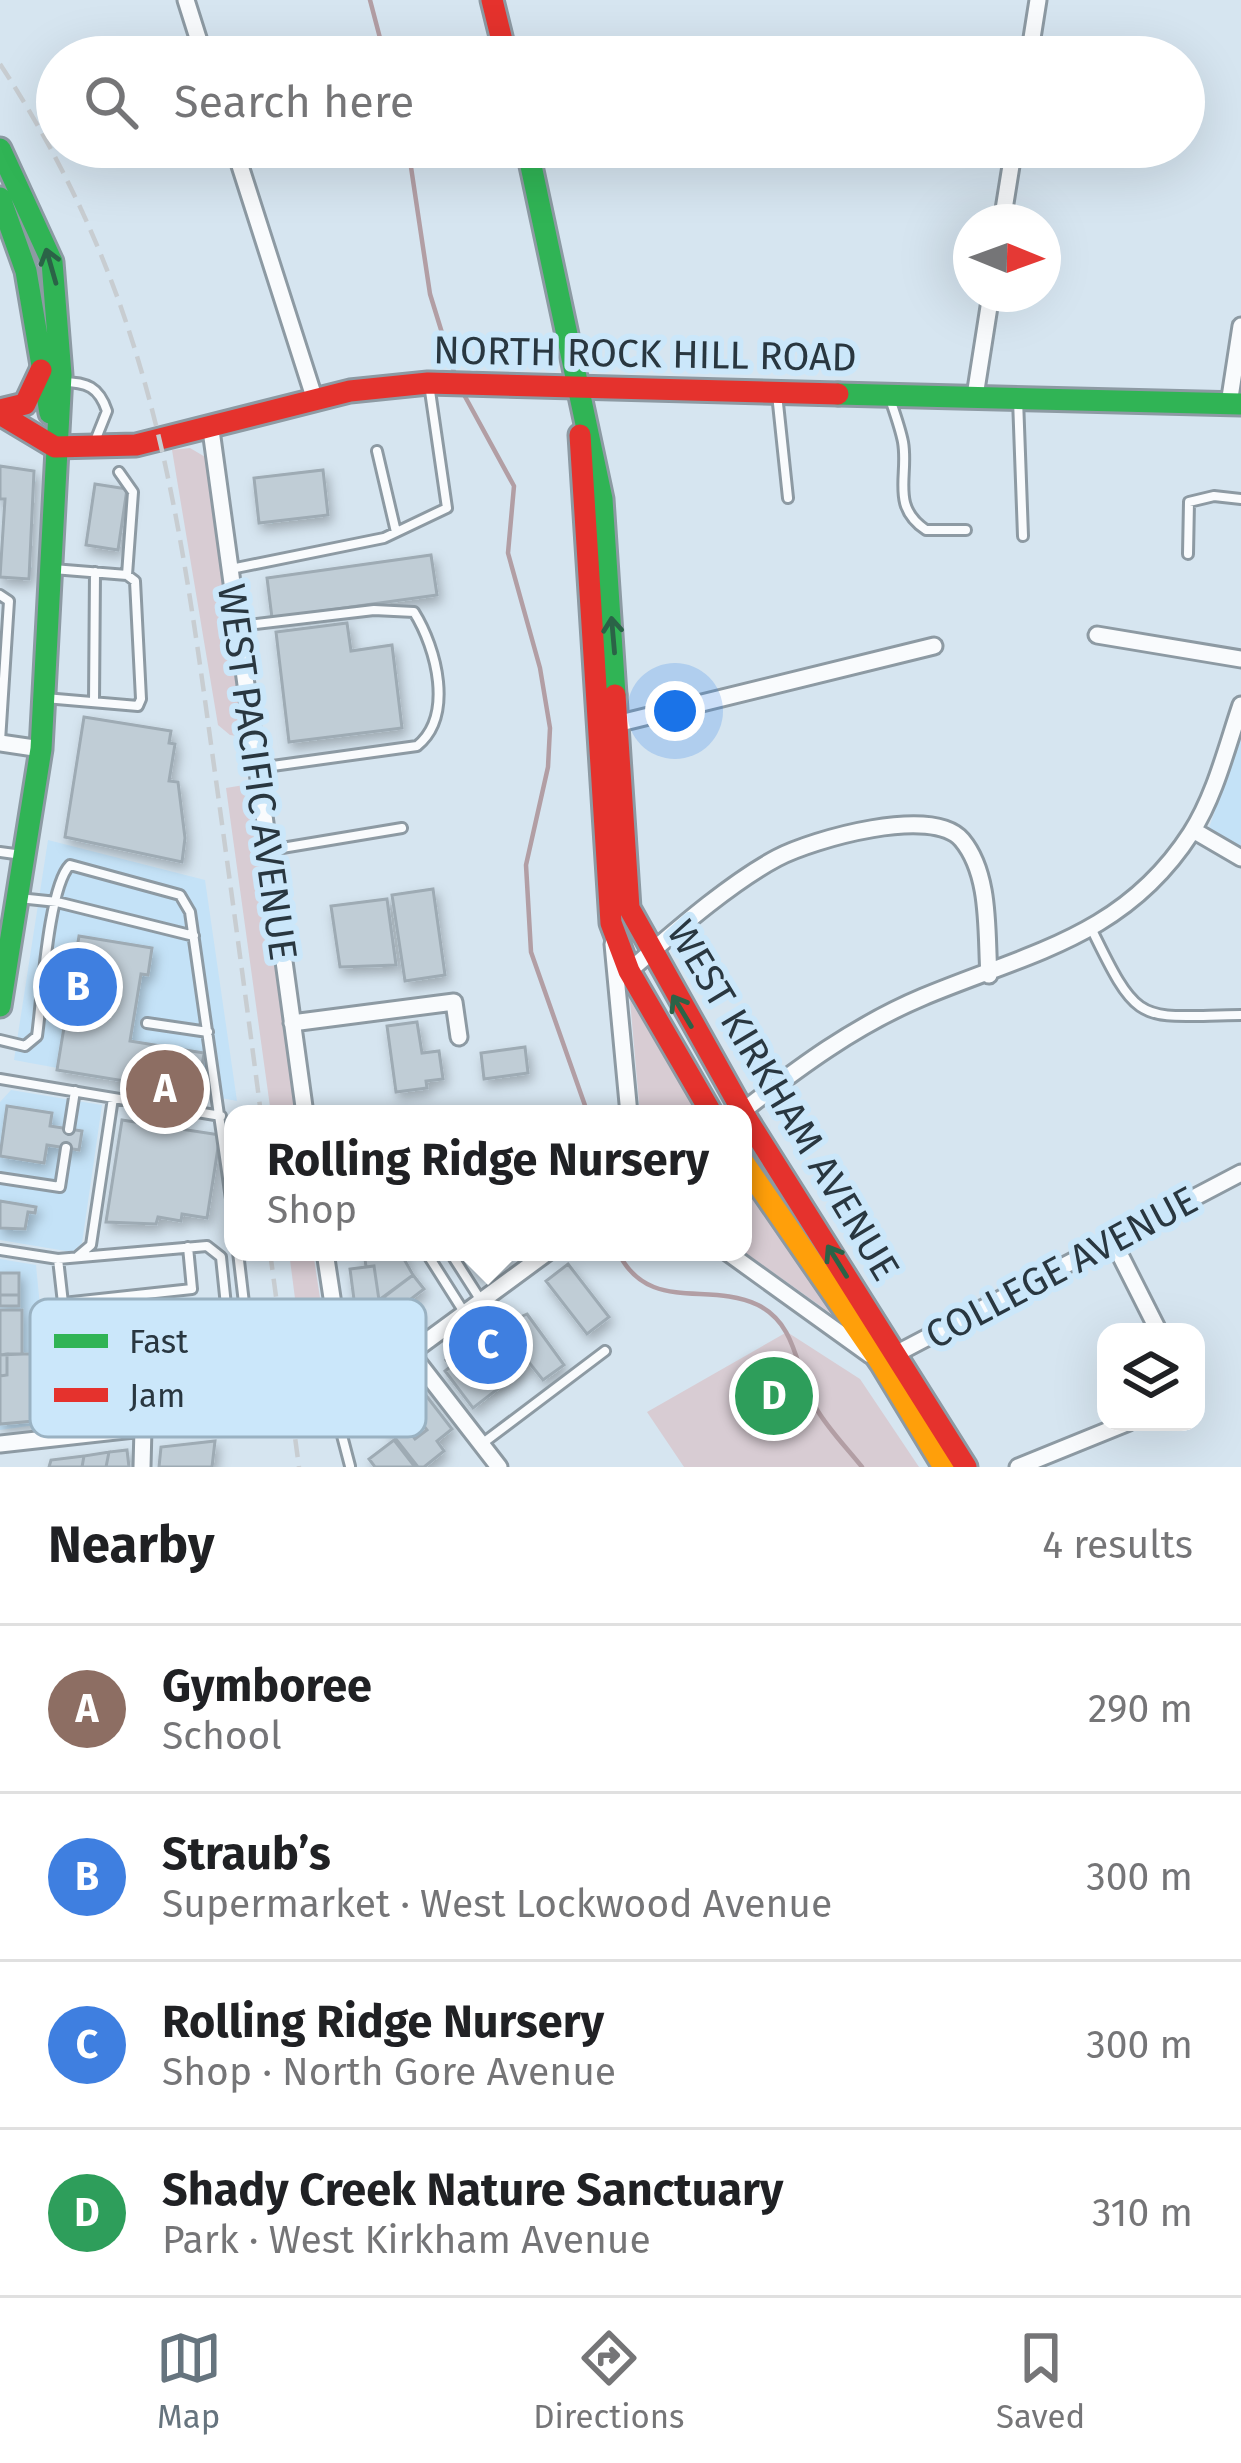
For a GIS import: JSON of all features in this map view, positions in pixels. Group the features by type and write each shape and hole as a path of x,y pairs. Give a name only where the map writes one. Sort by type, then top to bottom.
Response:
{"street":[{"path":"186,0 197,36"},
{"path":"492,0 501,36"},
{"path":"1032,36 1038,0"},
{"path":"0,149 52,262 58,291 61,382 41,749 11,908 0,1006"},
{"path":"240,168 315,400"},
{"name":"WEST KIRKHAM AVENUE","path":"532,168 580,387 580,499 628,908 736,1105"},
{"path":"1005,204 1011,168"},
{"path":"0,198 26,271 55,447"},
{"path":"975,396 988,312"},
{"path":"1235,404 1241,326"},
{"path":"1,416 25,404 42,364"},
{"name":"NORTH ROCK HILL ROAD","path":"55,447 164,441 315,400 434,383 1235,404"},
{"path":"1,416 55,447"},
{"name":"WEST PACIFIC AVENUE","path":"211,430 304,1105"},
{"path":"1097,635 1241,658"},
{"path":"610,725 934,646"},
{"path":"750,1105 829,1043 925,996 989,975 1091,928 1129,902 1193,830 1241,705"},
{"name":"WEST KIRKHAM AVENUE","path":"610,725 611,923 629,971 707,1105"},
{"path":"0,743 41,749"},
{"path":"629,971 778,857 912,821 941,826 960,837 973,859 982,890 989,975"},
{"path":"1193,830 1241,858"},
{"path":"611,923 628,1105"},
{"path":"292,1023 454,1002 459,1037"},
{"name":"WEST KIRKHAM AVENUE","path":"752,1133 888,1358 944,1467"},
{"name":"COLLEGE AVENUE","path":"888,1358 1241,1173"},
{"name":"WEST KIRKHAM AVENUE","path":"752,1174 966,1467"},
{"path":"1113,1240 1154,1323"},
{"path":"326,1261 332,1299"},
{"path":"426,1340 535,1261"},
{"path":"741,1261 888,1358"},
{"path":"426,1372 500,1467"},
{"path":"1018,1467 1107,1431"},
{"path":"0,1444 62,1437"},
{"path":"142,1467 143,1437"}],"lane":[{"path":"61,382 94,386 102,396 105,424 92,446"},
{"path":"230,569 396,532 447,508 434,383"},
{"path":"776,393 788,498"},
{"path":"889,394 904,446 899,483 906,506 926,530 966,530"},
{"path":"1018,397 1023,536"},
{"path":"377,451 396,532"},
{"path":"119,472 133,492 127,575"},
{"path":"1188,554 1189,502 1214,496 1241,499"},
{"path":"44,698 138,706 141,699 135,581 127,575 52,569"},
{"path":"94,703 95,572"},
{"path":"0,595 9,601 0,743"},
{"path":"238,626 374,610 414,613 429,636 439,710 434,732 416,746 257,769"},
{"path":"268,850 401,828"},
{"path":"0,852 24,856"},
{"path":"0,1040 25,1046 37,1036 64,871 82,866 180,895 188,901 224,1140"},
{"path":"11,908 57,902 194,936"},
{"path":"1091,928 1127,994 1148,1015 1177,1020 1241,1015"},
{"path":"147,1023 208,1032"},
{"path":"0,1079 221,1116"},
{"path":"69,1129 75,1091"},
{"path":"78,1256 91,1245 113,1098"},
{"path":"0,1178 60,1187 66,1148"},
{"path":"0,1250 58,1259 208,1246 221,1256 225,1299"},
{"path":"106,1299 192,1289 188,1247"},
{"path":"58,1259 62,1299"},
{"path":"239,1261 246,1299"},
{"path":"432,1261 464,1313"},
{"path":"456,1261 481,1300"},
{"path":"482,1444 605,1351"},
{"path":"342,1437 350,1466"}],"shaded area":[{"path":"190,448 207,458 244,737 230,735 218,725 172,450"},
{"path":"1241,735 1241,851 1209,828"},
{"path":"250,784 297,1105 270,1105 226,788"},
{"path":"48,840 205,880 237,1101 14,1060"},
{"path":"630,1000 693,1105 639,1105"},
{"path":"11,1090 102,1105 82,1243 72,1252 0,1240 0,1102"},
{"path":"752,1195 840,1320 752,1257"},
{"path":"0,1259 36,1265 39,1299 30,1299 30,1426 0,1430"},
{"path":"290,1261 314,1261 320,1299 295,1299"},
{"path":"787,1332 860,1379 919,1467 684,1467 647,1412"}],"building":[{"path":"0,466 34,471 29,579 0,577 5,499 0,499"},
{"path":"323,470 328,515 259,523 254,478"},
{"path":"95,484 127,489 118,550 86,545"},
{"path":"431,555 437,595 272,618 267,578"},
{"path":"347,623 351,651 392,645 402,728 289,742 276,632"},
{"path":"84,717 171,731 169,743 175,744 169,781 178,782 185,838 182,862 65,837"},
{"path":"433,889 445,975 405,981 392,895"},
{"path":"387,899 396,965 340,967 331,906"},
{"path":"79,936 152,948 148,975 141,974 130,1041 204,1053 198,1093 57,1070"},
{"path":"417,1022 422,1053 439,1051 443,1079 426,1081 427,1088 396,1092 387,1026"},
{"path":"525,1047 528,1073 484,1079 481,1053"},
{"path":"7,1106 52,1113 50,1126 82,1131 79,1150 47,1145 44,1163 0,1156"},
{"path":"122,1120 220,1135 207,1218 182,1214 181,1221 158,1217 156,1224 106,1222"},
{"path":"0,1201 36,1207 35,1213 28,1212 25,1229 0,1228"},
{"path":"365,1261 405,1261 413,1275 379,1299 374,1266 366,1267"},
{"path":"476,1261 500,1261 483,1272"},
{"path":"568,1264 609,1317 587,1334 546,1281"},
{"path":"374,1266 379,1299 354,1299 350,1269"},
{"path":"0,1273 19,1273 19,1295 0,1295"},
{"path":"413,1275 424,1289 411,1299 384,1297"},
{"path":"0,1295 19,1295 19,1306 0,1306"},
{"path":"0,1310 22,1310 22,1354 0,1355"},
{"path":"527,1314 564,1365 543,1380 500,1326"},
{"path":"495,1330 525,1368 473,1408 445,1371 451,1366 446,1360 460,1349 464,1355"},
{"path":"7,1354 7,1375 0,1376 0,1355"},
{"path":"7,1354 30,1354 30,1421 0,1424 0,1376 7,1375"},
{"path":"426,1395 452,1429 437,1441 444,1451 418,1467 394,1437 426,1437"},
{"path":"394,1440 415,1467 375,1467 369,1459"},
{"path":"215,1441 212,1467 159,1467 161,1447"},
{"path":"127,1450 129,1467 106,1467 109,1452"},
{"path":"109,1452 106,1467 82,1467 84,1456"},
{"path":"84,1456 82,1467 49,1467 51,1460"}],"waterway":[{"path":"370,0 379,36"},
{"path":"411,168 430,294 455,375"},
{"path":"462,391 514,486 508,553 540,668 550,728 548,767 526,865 531,952 585,1105"},
{"path":"624,1261 646,1283 662,1290 739,1298 771,1314 789,1337 816,1408 862,1467"}],"railway":[{"path":"0,64 36,124"},
{"path":"60,168 122,309 167,475 211,744 260,1105"},
{"path":"271,1261 276,1299"},
{"path":"295,1437 299,1467"}],"traffic: fast":[{"path":"0,149 52,262 61,375 41,749 0,1006"},
{"path":"531,168 602,499 615,695"},
{"path":"0,198 26,271 50,413"},
{"path":"838,394 1241,404"}],"traffic: slow":[{"path":"752,1175 881,1363 944,1467"}],"traffic: jam":[{"path":"492,0 501,36"},
{"path":"0,410 25,404 41,370"},
{"path":"0,414 55,447 136,445 350,391 428,383 838,394"},
{"path":"580,435 611,923 629,971 707,1105"},
{"path":"615,695 629,908 739,1105"},
{"path":"752,1127 966,1467"}],"place":[{"name":"Straub’s","path":"78,987"},
{"name":"Gymboree","path":"165,1089"},
{"name":"Rolling Ridge Nursery","path":"488,1345"},
{"name":"Shady Creek Nature Sanctuary","path":"774,1396"}]}
